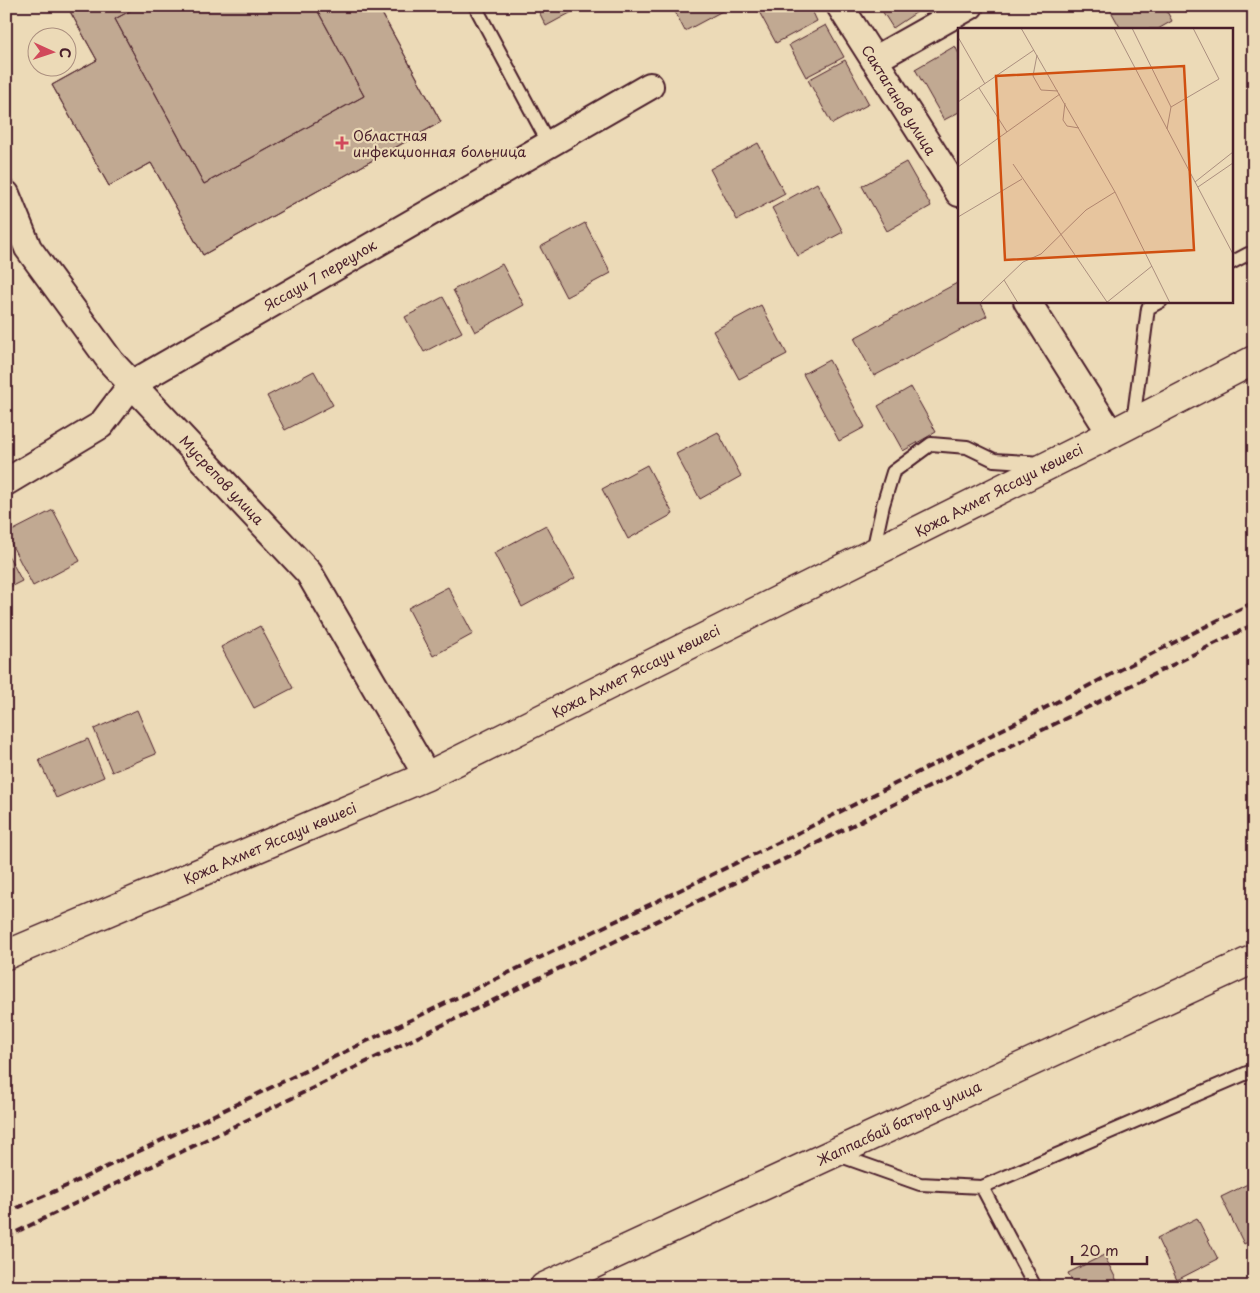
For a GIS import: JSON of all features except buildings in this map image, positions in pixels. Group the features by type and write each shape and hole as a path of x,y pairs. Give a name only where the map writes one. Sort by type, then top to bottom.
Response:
{"street":[{"name":"Сактаганов улица","path":"840,6 958,192"},
{"path":"874,60 970,6"},
{"name":"Яссауи 7 переулок","path":"6,482 101,425 132,384 650,86"},
{"name":"Мусрепов улица","path":"6,194 28,248 111,362 309,572 427,776"},
{"path":"1028,302 1122,428"},
{"name":"Қожа Ахмет Яссауи көшесі","path":"6,955 427,776 1254,360"},
{"name":"Жаппасбай батыра улица","path":"544,1287 1254,959"}],"lane":[{"path":"475,6 548,144"},
{"path":"1232,262 1248,254 1254,256"},
{"path":"1122,428 1148,308 1159,302"},
{"path":"873,553 883,505 893,472 931,444 967,447 994,460 1052,463"},
{"path":"833,1153 920,1184 982,1187 1254,1070"},
{"path":"982,1187 1035,1287"}],"railway":[{"path":"6,1213 73,1183 794,835 1254,602"},
{"path":"6,1237 805,849 1254,624"}],"place":[{"name":"Областная инфекционная больница","path":"342,143"}]}
